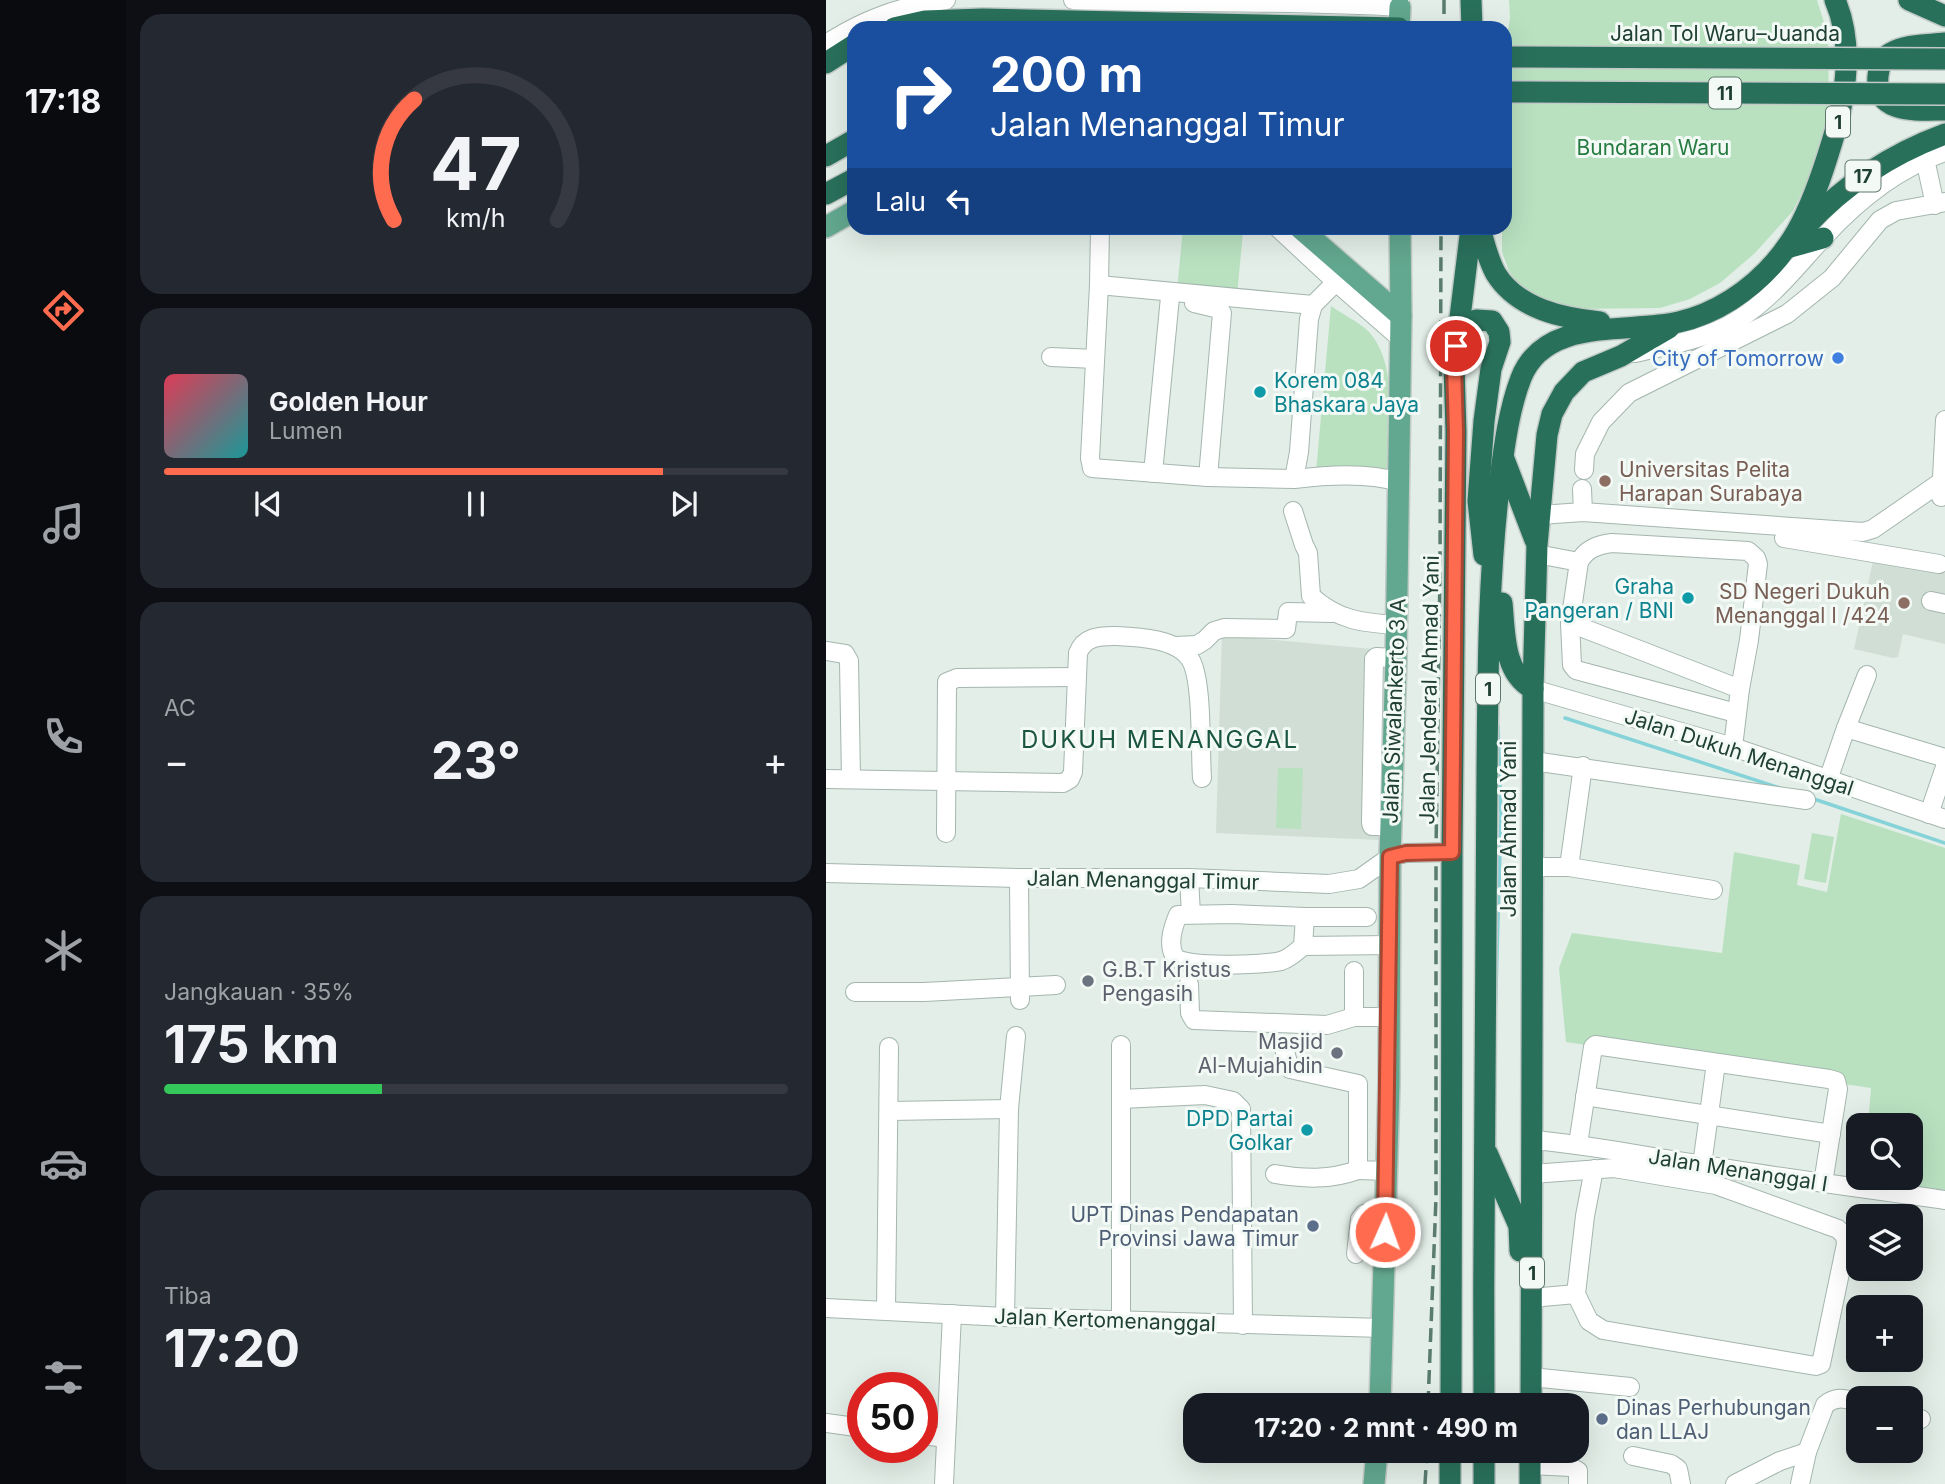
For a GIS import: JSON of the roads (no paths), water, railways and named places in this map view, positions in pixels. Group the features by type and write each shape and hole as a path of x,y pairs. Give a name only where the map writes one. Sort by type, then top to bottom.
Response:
{"highway":[{"name":"1","path":"1484,1393 1483,1145 1492,545 1503,457 1517,389 1524,370 1536,355 1572,335 1592,330 1677,323 1731,300 1772,267 1791,243 1824,171 1842,108 1846,53 1835,0"},
{"path":"1909,0 1945,16"},
{"path":"1472,1 1472,21"},
{"path":"1266,21 1399,16"},
{"path":"945,21 1117,21"},
{"path":"1945,43 1904,47 1892,51 1880,63 1878,79 1879,92 1886,103 1909,110 1945,110"},
{"path":"826,64 847,50"},
{"name":"Jalan Tol Waru–Juanda","path":"1512,57 1945,59"},
{"name":"11","path":"1512,92 1945,94"},
{"name":"17","path":"1791,243 1822,209 1852,183 1885,161 1945,134"},
{"path":"826,156 847,143"},
{"path":"826,194 847,183"},
{"name":"Jalan Jenderal Ahmad Yani","path":"1451,1393 1456,432 1454,366 1470,235"},
{"name":"1","path":"1483,235 1497,275 1520,299 1551,313 1573,319 1644,327"},
{"path":"1791,243 1823,238"},
{"path":"1456,432 1466,328 1476,320 1485,319 1496,325 1500,342 1487,393 1478,501 1484,556 1491,580"},
{"name":"Jalan Ahmad Yani","path":"1531,1393 1533,689 1537,549 1546,435 1552,414 1564,392 1583,372 1621,356 1677,323"},
{"path":"1503,457 1537,549"},
{"path":"1492,545 1510,662 1520,679 1533,689"},
{"path":"1483,1145 1519,1226 1520,1361 1531,1377"},
{"path":"1450,1463 1450,1484"},
{"path":"1484,1463 1484,1484"}],"main road":[{"path":"826,227 847,215"},
{"path":"1308,235 1401,316"},
{"name":"Jalan Siwalankerto 3 A","path":"1380,1393 1391,940 1391,826 1383,741 1396,658 1400,235"},
{"path":"1374,1484 1376,1463"}],"street":[{"path":"867,21 894,9 946,0"},
{"path":"1073,0 1313,2 1399,16"},
{"path":"826,44 847,32"},
{"path":"1621,356 1699,338 1734,322 1781,287 1844,216 1880,186 1925,159 1945,152"},
{"path":"1584,470 1585,454 1601,422 1629,393 1787,314 1832,278 1880,220 1896,211 1940,203 1925,159"},
{"path":"1100,235 1090,465 1095,469 1208,477 1294,479 1319,476 1387,478 1399,482"},
{"path":"1286,235 1400,338"},
{"path":"1294,479 1299,452 1309,319 1313,305 1336,282"},
{"path":"1099,285 1170,294 1313,305"},
{"path":"1153,473 1170,294"},
{"path":"1170,294 1219,309 1222,313 1208,477"},
{"path":"1051,357 1095,359"},
{"path":"1540,515 1583,512 1863,532 1873,529 1941,489 1945,419"},
{"path":"1582,489 1583,512"},
{"path":"1293,511 1308,553 1311,596 1332,613"},
{"path":"1681,519 1939,564"},
{"path":"1733,747 1758,564 1753,555 1748,551 1612,543 1590,550 1579,562 1570,623 1572,665 1576,670 1736,713"},
{"path":"1537,549 1579,562"},
{"path":"826,779 1063,783 1070,779 1073,772 1077,659 1080,646 1099,636 1143,639 1175,646 1197,645 1214,631 1224,628 1286,629 1288,612 1332,613 1361,623 1396,625"},
{"path":"1570,623 1740,689"},
{"path":"1175,646 1191,660 1196,674 1202,778"},
{"path":"826,651 845,654 849,661 851,779"},
{"path":"1582,703 1591,674"},
{"path":"1828,780 1867,676"},
{"path":"946,834 946,685 949,679 1076,677"},
{"name":"Jalan Dukuh Menanggal","path":"1533,689 1733,747 1937,816"},
{"path":"1846,728 1942,757 1945,764 1937,816"},
{"path":"1533,761 1583,766 1806,800"},
{"path":"1569,867 1583,766"},
{"name":"Jalan Menanggal Timur","path":"826,873 1018,878 1189,878 1322,884 1359,879 1390,857 1406,853 1452,852"},
{"path":"1533,867 1569,867 1713,890"},
{"path":"1018,878 1021,993"},
{"path":"1189,878 1191,914"},
{"path":"1322,884 1308,928 1290,958 1257,964 1180,962 1175,957 1172,932 1178,915 1191,914 1308,928 1391,940"},
{"path":"1308,928 1367,916"},
{"path":"1354,971 1354,1017"},
{"path":"1189,984 1190,1013 1194,1020 1327,1025 1354,1017 1390,1017"},
{"path":"855,992 1021,993 1056,985"},
{"path":"1005,1317 1009,1109 1016,1036"},
{"path":"1121,1045 1121,1321"},
{"path":"1283,1045 1290,1069 1358,1084 1389,1085"},
{"path":"1578,1144 1595,1045 1836,1081 1839,1089 1823,1183"},
{"path":"886,1310 889,1047"},
{"path":"1702,1165 1716,1062"},
{"path":"1358,1084 1358,1170"},
{"path":"1121,1099 1205,1096 1233,1101 1241,1109 1242,1325"},
{"path":"1585,1096 1831,1134"},
{"path":"889,1111 1009,1109"},
{"name":"Jalan Menanggal I","path":"1532,1140 1578,1144 1945,1200"},
{"path":"1532,1174 1594,1169 1614,1168 1716,1185 1839,1229 1845,1236 1846,1244 1823,1359 1816,1366 1604,1330 1585,1316 1576,1294 1585,1216 1594,1169"},
{"path":"1275,1174 1301,1178 1331,1178 1358,1170 1387,1171"},
{"path":"1356,1254 1360,1219 1364,1214 1386,1215"},
{"path":"1531,1298 1576,1294"},
{"name":"Jalan Kertomenanggal","path":"826,1308 1005,1317 1383,1328"},
{"path":"943,1484 952,1314"},
{"path":"1531,1377 1630,1387"},
{"path":"1800,1484 1807,1452 1825,1405 1831,1400 1846,1398"},
{"path":"826,1423 847,1426"},
{"path":"938,1437 946,1438"},
{"path":"1735,1484 1780,1461 1807,1452"},
{"path":"1633,1456 1671,1464 1678,1469 1681,1484"},
{"path":"1530,1467 1572,1466 1577,1471 1578,1484"}],"waterway":[{"path":"1565,718 1780,788"},
{"path":"1495,1023 1501,816 1498,726"},
{"path":"1811,798 1945,843"}],"railway":[{"path":"1444,0 1444,21"},
{"path":"1428,1393 1436,1198 1441,235"},
{"path":"1425,1484 1426,1463"}],"place":[{"name":"City of Tomorrow","path":"1838,358"},
{"name":"Korem 084 Bhaskara Jaya","path":"1260,392"},
{"name":"Universitas Pelita Harapan Surabaya","path":"1605,481"},
{"name":"Graha Pangeran / BNI","path":"1688,598"},
{"name":"SD Negeri Dukuh Menanggal I /424","path":"1904,603"},
{"name":"G.B.T Kristus Pengasih","path":"1088,981"},
{"name":"Masjid Al-Mujahidin","path":"1337,1053"},
{"name":"DPD Partai Golkar","path":"1307,1130"},
{"name":"UPT Dinas Pendapatan Provinsi Jawa Timur","path":"1313,1226"},
{"name":"Dinas Perhubungan dan LLAJ","path":"1602,1419"}],"district":[{"name":"DUKUH MENANGGAL","path":"1160,739"}],"park label":[{"name":"Bundaran Waru","path":"1653,147"}]}
